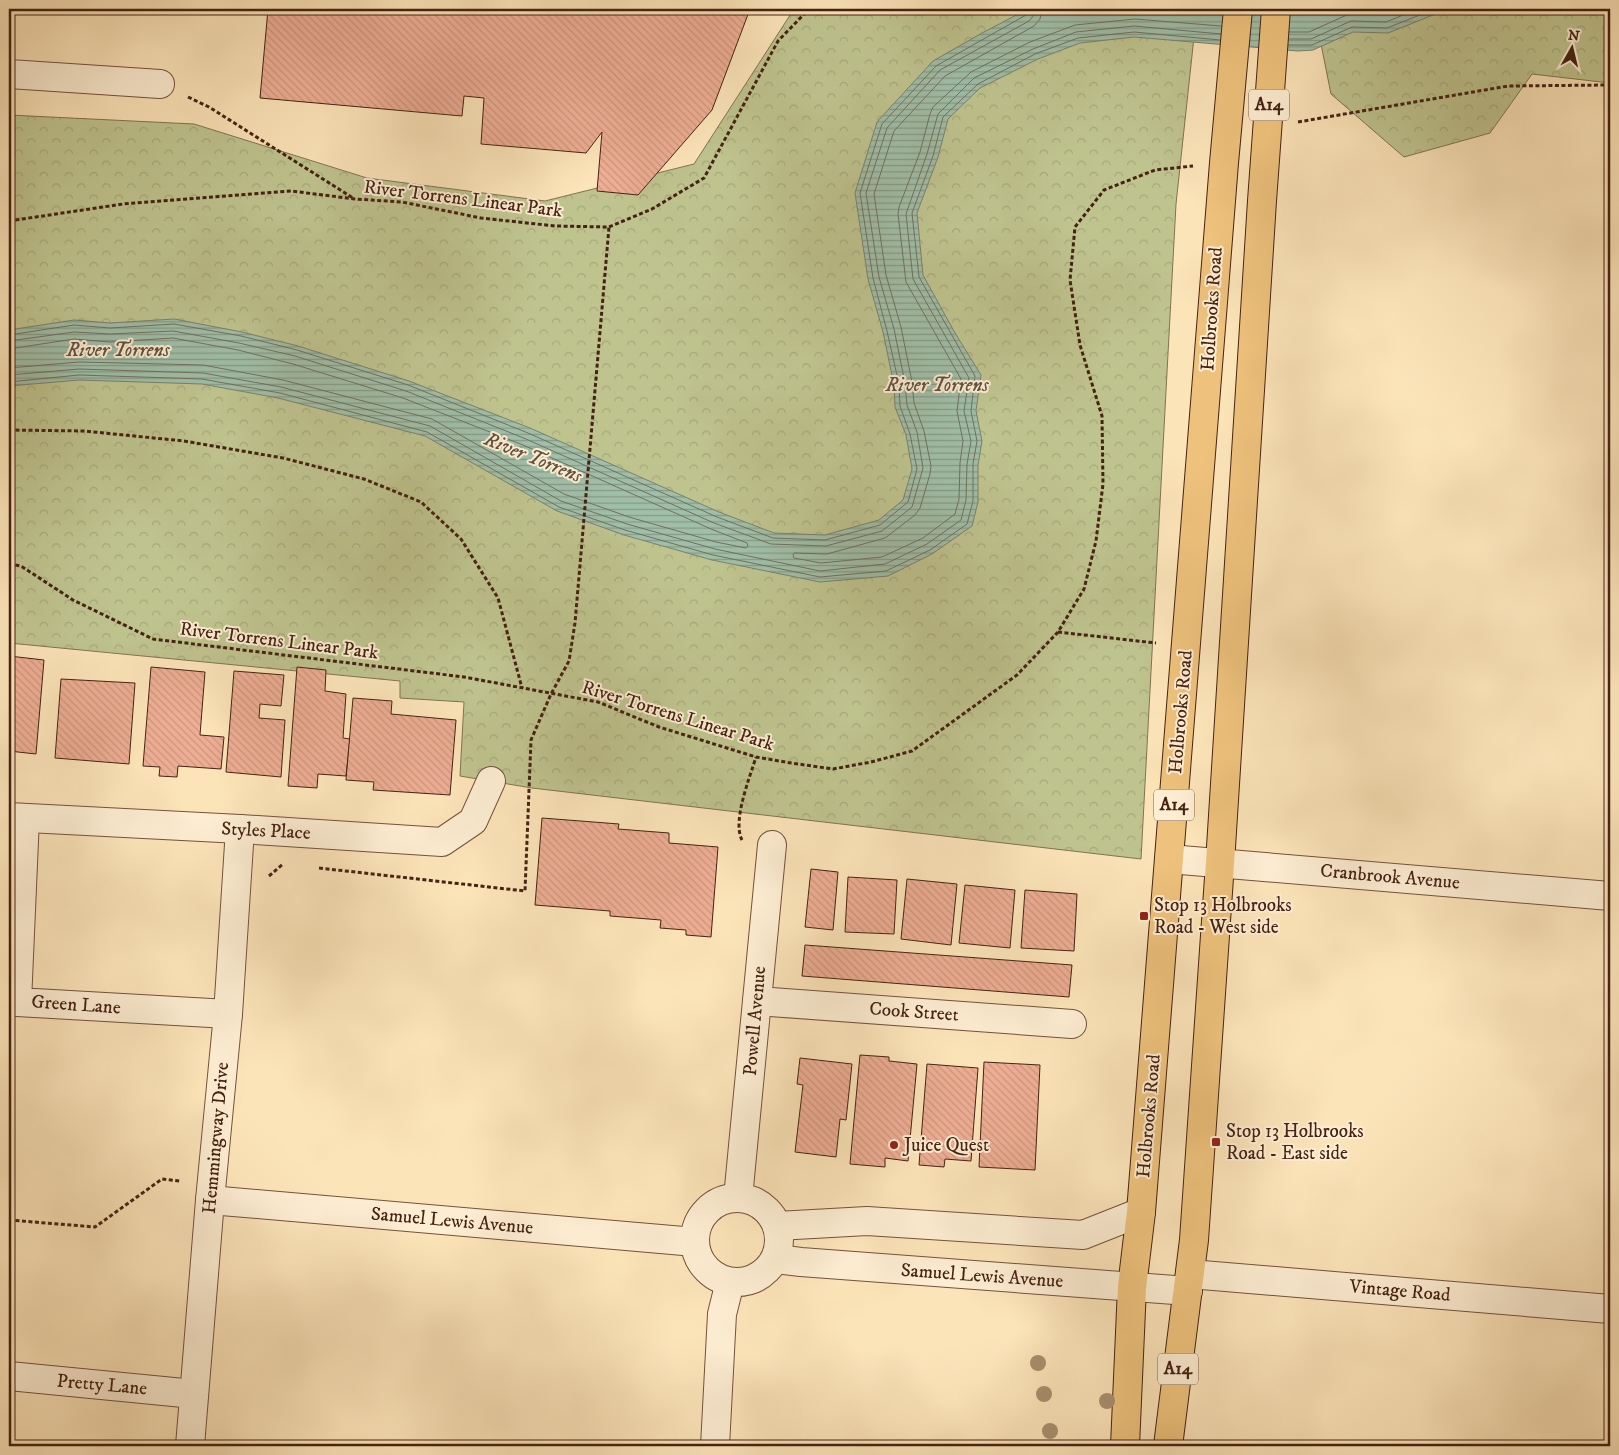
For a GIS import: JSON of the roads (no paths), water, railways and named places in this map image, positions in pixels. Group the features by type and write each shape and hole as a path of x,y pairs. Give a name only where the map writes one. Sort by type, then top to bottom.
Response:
{"main road":[{"name":"Holbrooks Road","path":"1125,1446 1132,1287 1141,1212 1224,163 1238,9"},
{"name":"A14","path":"1168,1446 1190,1282 1220,862 1276,9"}],"street":[{"path":"9,74 160,84"},
{"name":"Styles Place","path":"17,818 240,829 442,842 473,821 491,781"},
{"name":"Green Lane","path":"17,818 17,1002 228,1014"},
{"name":"Hemmingway Drive","path":"190,1446 210,1200 228,1014 240,829"},
{"name":"Powell Avenue","path":"738,1198 772,845"},
{"name":"Cranbrook Avenue","path":"1169,859 1610,896"},
{"name":"Cook Street","path":"756,1001 1072,1024"},
{"path":"738,1198 750,1200 762,1206 771,1214 780,1237 779,1248 776,1258 768,1270 756,1278 744,1282 730,1282 716,1277 705,1268 697,1256 696,1228 702,1216 712,1206 724,1200 738,1198"},
{"name":"Samuel Lewis Avenue","path":"210,1200 695,1242"},
{"path":"777,1226 867,1221 1083,1235 1141,1212"},
{"name":"Samuel Lewis Avenue","path":"776,1258 801,1262 1132,1287 1190,1282"},
{"path":"715,1446 722,1314 730,1282"},
{"name":"Vintage Road","path":"1190,1282 1610,1309"},
{"name":"Pretty Lane","path":"9,1376 194,1394"}],"water":[{"name":"River Torrens","path":"1028,9 1448,9 1388,33 1353,32 1313,50 1298,51 1134,37 1080,43 1038,59 980,88 948,119 938,157 917,213 923,275 981,375 976,411 982,441 978,465 978,502 972,526 932,554 888,576 820,582 712,560 624,535 557,511 425,436 278,398 202,384 79,380 9,386 9,330 74,320 110,323 174,319 242,332 298,346 409,381 530,428 719,512 774,533 825,535 879,520 903,500 912,469 906,435 895,407 894,385 883,332 868,279 855,193 877,122 933,61"}],"place":[{"name":"Stop 13 Holbrooks Road - West side","path":"1144,916"},
{"name":"Stop 13 Holbrooks Road - East side","path":"1216,1142"},
{"name":"Juice Quest","path":"894,1145"}]}
